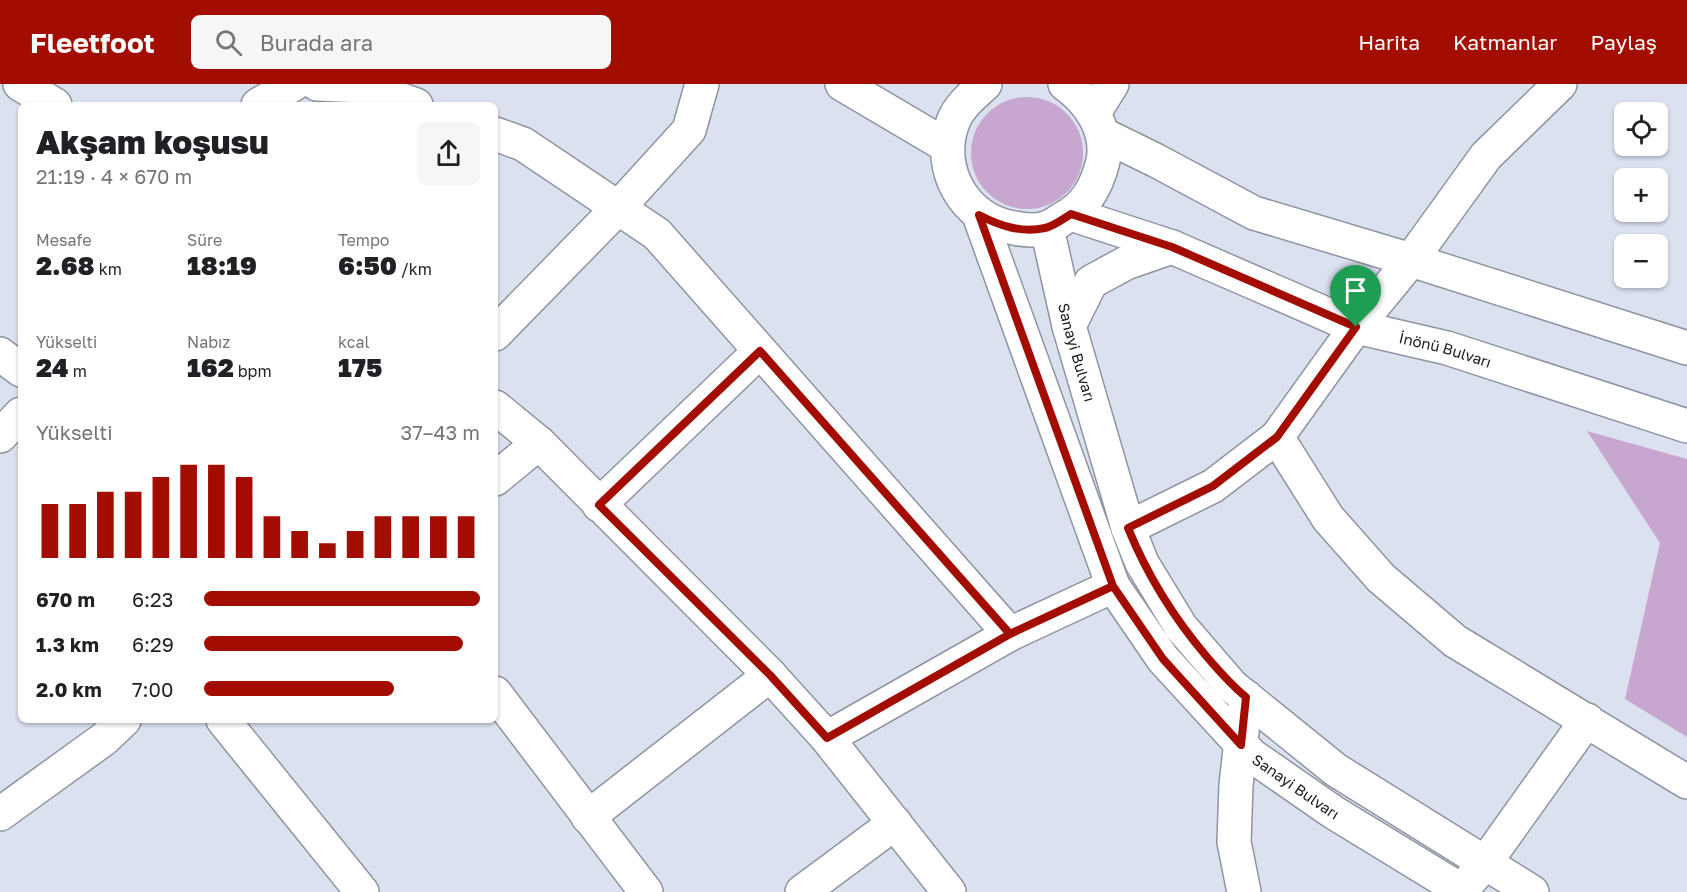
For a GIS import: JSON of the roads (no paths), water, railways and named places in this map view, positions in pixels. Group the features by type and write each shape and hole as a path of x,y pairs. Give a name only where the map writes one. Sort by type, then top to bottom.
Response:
{"street":[{"path":"20,84 50,102"},
{"path":"263,102 294,84"},
{"path":"317,84 363,86 408,102"},
{"path":"498,331 618,208 689,130 702,84"},
{"path":"842,84 947,146"},
{"path":"979,215 961,196 950,172 947,146 953,121 967,99 986,84"},
{"path":"1059,221 1088,199 1099,179 1104,157 1098,123 1079,94 1065,84"},
{"path":"1098,123 1112,84"},
{"path":"1128,528 1213,486 1277,437 1356,327 1411,260 1486,156 1560,84"},
{"path":"1098,123 1157,161 1254,213 1411,260 1687,348"},
{"path":"498,135 523,144 657,234 1010,634"},
{"name":"İnönü Bulvarı","path":"979,215 1001,226 1025,230 1059,221 1172,247 1356,327 1447,348 1687,426"},
{"name":"Sanayi Bulvarı","path":"979,215 1113,586 1163,659 1251,755 1333,812 1462,891"},
{"name":"Sanayi Bulvarı","path":"1059,221 1069,326 1128,528 1142,564 1181,627 1232,687 1336,770 1532,892"},
{"path":"1069,326 1091,282 1126,263 1172,247"},
{"path":"599,505 760,351"},
{"path":"0,354 18,368"},
{"path":"498,409 539,443 770,675 827,738 949,892"},
{"path":"0,436 18,417"},
{"path":"1277,437 1328,518 1381,578 1455,641 1687,782"},
{"path":"498,477 539,443"},
{"path":"827,738 1010,634 1113,586"},
{"path":"588,817 770,675"},
{"path":"498,697 646,892"},
{"path":"1244,892 1234,842 1236,785 1246,697"},
{"path":"1462,891 1485,863 1587,720"},
{"path":"0,814 104,739 121,723"},
{"path":"226,723 295,806 362,892"},
{"path":"802,892 895,823"}]}
